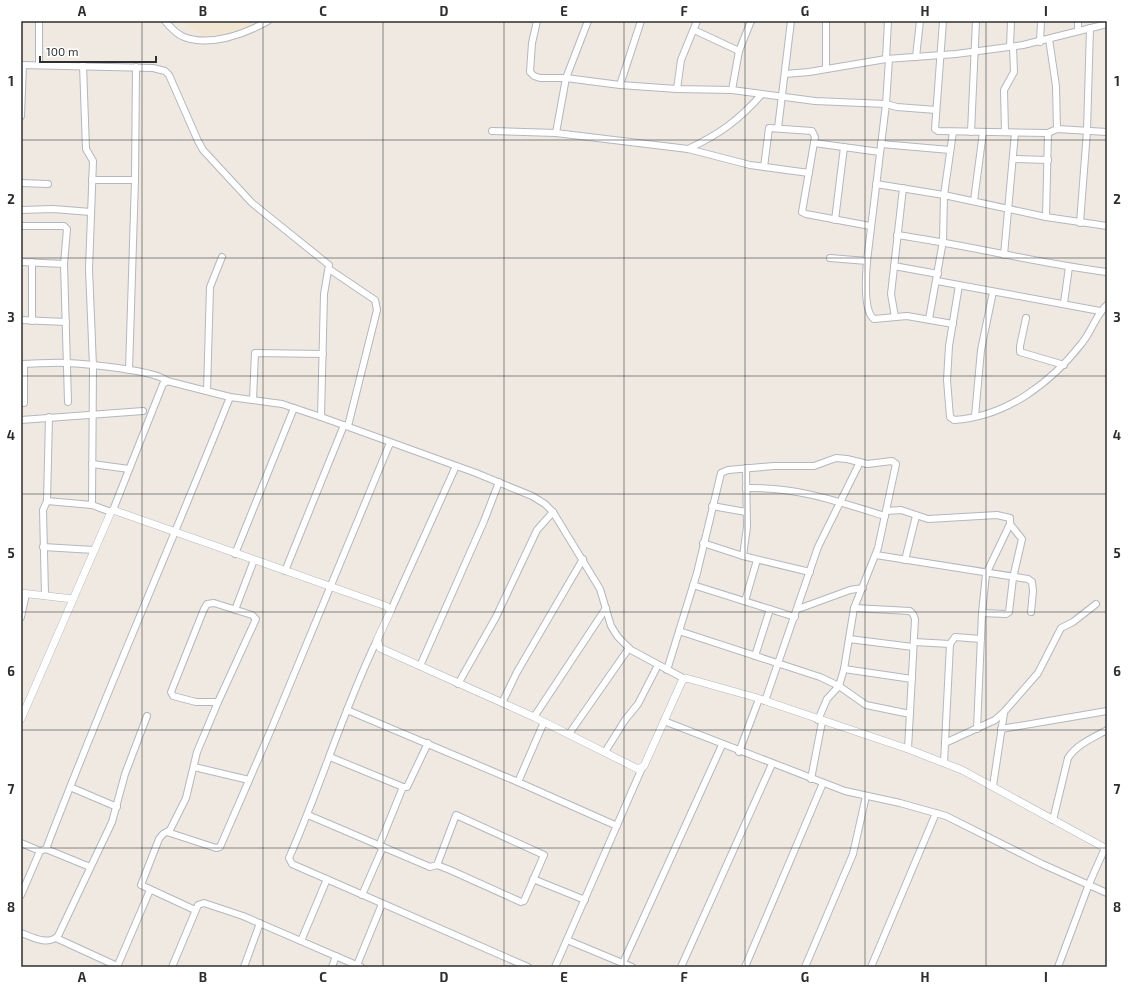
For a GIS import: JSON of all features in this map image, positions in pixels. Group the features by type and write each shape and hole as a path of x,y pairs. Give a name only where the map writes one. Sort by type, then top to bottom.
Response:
{"street":[{"path":"39,21 39,65"},
{"path":"165,21 172,29 183,37 195,40 232,37 246,33 268,21"},
{"path":"537,21 532,43 530,72 534,76 540,78 566,78 620,85 677,89 732,90 815,101 886,104 897,108 936,110"},
{"path":"556,133 566,78 588,21"},
{"path":"620,85 641,21"},
{"path":"677,89 681,60 697,21"},
{"path":"732,90 739,51 751,21"},
{"path":"778,128 791,21"},
{"path":"826,21 826,69"},
{"path":"888,21 886,104 870,226 867,261 866,280 870,316 879,320 896,317 929,319 953,324"},
{"path":"916,57 920,21"},
{"path":"943,21 942,56 935,130 938,132 1048,133 1057,129 1107,132"},
{"path":"970,132 976,21"},
{"path":"1005,132 1004,90 1014,72 1011,47 1011,21"},
{"path":"1040,42 1041,21"},
{"path":"1078,21 1078,31"},
{"path":"785,74 887,59 942,56 1011,47 1040,42 1107,24"},
{"path":"1080,223 1087,131 1090,28"},
{"path":"694,30 739,51"},
{"path":"1050,39 1056,86 1057,129"},
{"path":"21,116 22,65 136,67 153,68 167,72 203,150 244,196 326,262 329,268 375,300 377,304 376,316 346,426 284,571"},
{"path":"83,65 86,149 93,161 89,276 93,366 92,505"},
{"path":"129,370 135,180 136,67"},
{"path":"688,149 707,140 732,124 744,114 762,94"},
{"path":"764,167 768,129 778,128 812,131 814,133 814,143 802,212 870,226"},
{"path":"492,131 556,133 688,149 743,164 809,173"},
{"path":"929,319 937,282 943,242 944,195 953,132"},
{"path":"974,201 983,132"},
{"path":"1004,255 1015,132"},
{"path":"1046,217 1048,133"},
{"path":"814,143 880,152"},
{"path":"881,144 950,150"},
{"path":"835,220 844,147"},
{"path":"1013,159 1048,160"},
{"path":"92,180 135,180"},
{"path":"21,183 48,184"},
{"path":"876,184 944,195 1046,217 1107,226"},
{"path":"896,317 892,294 903,188"},
{"path":"21,210 53,209 91,212"},
{"path":"21,226 66,227 64,264 68,402"},
{"path":"897,235 943,242 1069,268 1107,272"},
{"path":"207,391 210,287 222,257"},
{"path":"830,258 867,261"},
{"path":"21,262 64,264"},
{"path":"32,262 32,321"},
{"path":"894,266 938,274"},
{"path":"321,417 324,294 329,268"},
{"path":"1064,303 1069,268"},
{"path":"937,282 1064,303 1100,311"},
{"path":"959,285 947,380 950,417 954,420 1005,408 1030,393 1064,365 1083,342 1100,311 1107,305"},
{"path":"975,416 981,350 993,292"},
{"path":"1026,318 1020,352 1064,365"},
{"path":"21,320 66,322"},
{"path":"253,400 255,354 323,354"},
{"path":"24,403 22,364 67,363 158,375 167,381 230,397 294,408 456,466 532,496 545,504 553,512 583,559 600,589 611,626 622,642 629,648 683,678 762,700 820,721 908,749 962,770 1106,848 1089,884 1058,967"},
{"path":"21,719 130,469 163,384 167,381"},
{"path":"21,895 43,850 70,787 116,669 176,533 230,397"},
{"path":"235,554 294,408"},
{"path":"21,420 143,410"},
{"path":"45,595 43,510 47,501 49,418"},
{"path":"167,832 218,848 249,780 390,443"},
{"path":"667,670 693,585 721,473 728,470 746,468 814,466 836,458 875,464 892,461 896,464 876,555 854,608 844,670 839,686 827,699 820,721 811,779"},
{"path":"739,752 762,700 795,617 823,535 860,462"},
{"path":"92,464 130,469"},
{"path":"456,466 361,673 308,815 289,858 290,861 362,895 528,967"},
{"path":"743,556 746,512 746,468"},
{"path":"420,666 484,520 499,482"},
{"path":"746,488 773,488 805,492 885,514 901,510 916,516 939,519 1002,515 1010,518 1010,524 986,574 982,613 977,728"},
{"path":"47,501 92,505 112,511 386,606 391,610"},
{"path":"712,506 746,512"},
{"path":"458,684 496,617 537,530 553,512"},
{"path":"905,560 916,516"},
{"path":"982,613 1008,613 1013,578 1022,539 1010,524"},
{"path":"704,543 757,560 810,572"},
{"path":"43,547 94,550"},
{"path":"876,555 986,574 1028,579 1032,582 1033,591 1031,612"},
{"path":"502,703 517,672 583,559"},
{"path":"235,610 254,560"},
{"path":"745,601 757,560"},
{"path":"693,585 795,617"},
{"path":"798,608 855,588 863,588"},
{"path":"21,617 23,593 73,599"},
{"path":"195,910 143,887 141,883 159,839 163,834 170,830 186,798 198,752 218,702 256,619 252,615 214,603 207,604 172,692 173,696 196,702 218,702"},
{"path":"945,743 995,720 1004,712 1038,673 1061,628 1073,622 1096,604"},
{"path":"534,717 606,608"},
{"path":"854,608 910,611 915,619 908,749"},
{"path":"755,656 770,609"},
{"path":"679,631 820,677 839,686 866,705 910,714"},
{"path":"944,763 950,644 955,637 981,639"},
{"path":"849,639 913,645 950,644"},
{"path":"377,640 380,648 534,717 638,769 642,768"},
{"path":"569,734 629,648"},
{"path":"605,752 625,720 638,704 658,665"},
{"path":"844,670 912,679"},
{"path":"555,967 683,678"},
{"path":"347,710 428,743 617,826"},
{"path":"1001,729 1107,711"},
{"path":"993,786 1004,712"},
{"path":"56,938 110,828 125,774 147,716"},
{"path":"664,721 739,752 845,791 956,819 1042,864 1107,893"},
{"path":"518,782 544,722"},
{"path":"1052,820 1068,758 1076,748 1107,730"},
{"path":"330,757 403,787 408,787 428,743"},
{"path":"623,963 722,745"},
{"path":"681,967 772,764"},
{"path":"194,767 249,780"},
{"path":"744,967 823,783"},
{"path":"70,787 117,807"},
{"path":"362,895 403,787"},
{"path":"805,967 853,854 866,796"},
{"path":"871,967 936,813"},
{"path":"308,815 430,867 437,865 521,902 524,901 544,856 543,854 456,815 437,865"},
{"path":"21,843 90,867"},
{"path":"301,941 327,879"},
{"path":"533,879 585,900"},
{"path":"21,933 41,940 56,938 117,967 150,890"},
{"path":"172,967 195,910 198,905 204,903 260,923 359,966 382,904"},
{"path":"244,967 260,923"},
{"path":"567,940 632,967"},
{"path":"332,967 336,956"}],"shaded area":[{"path":"180,21 257,21 239,33 203,36"}]}
